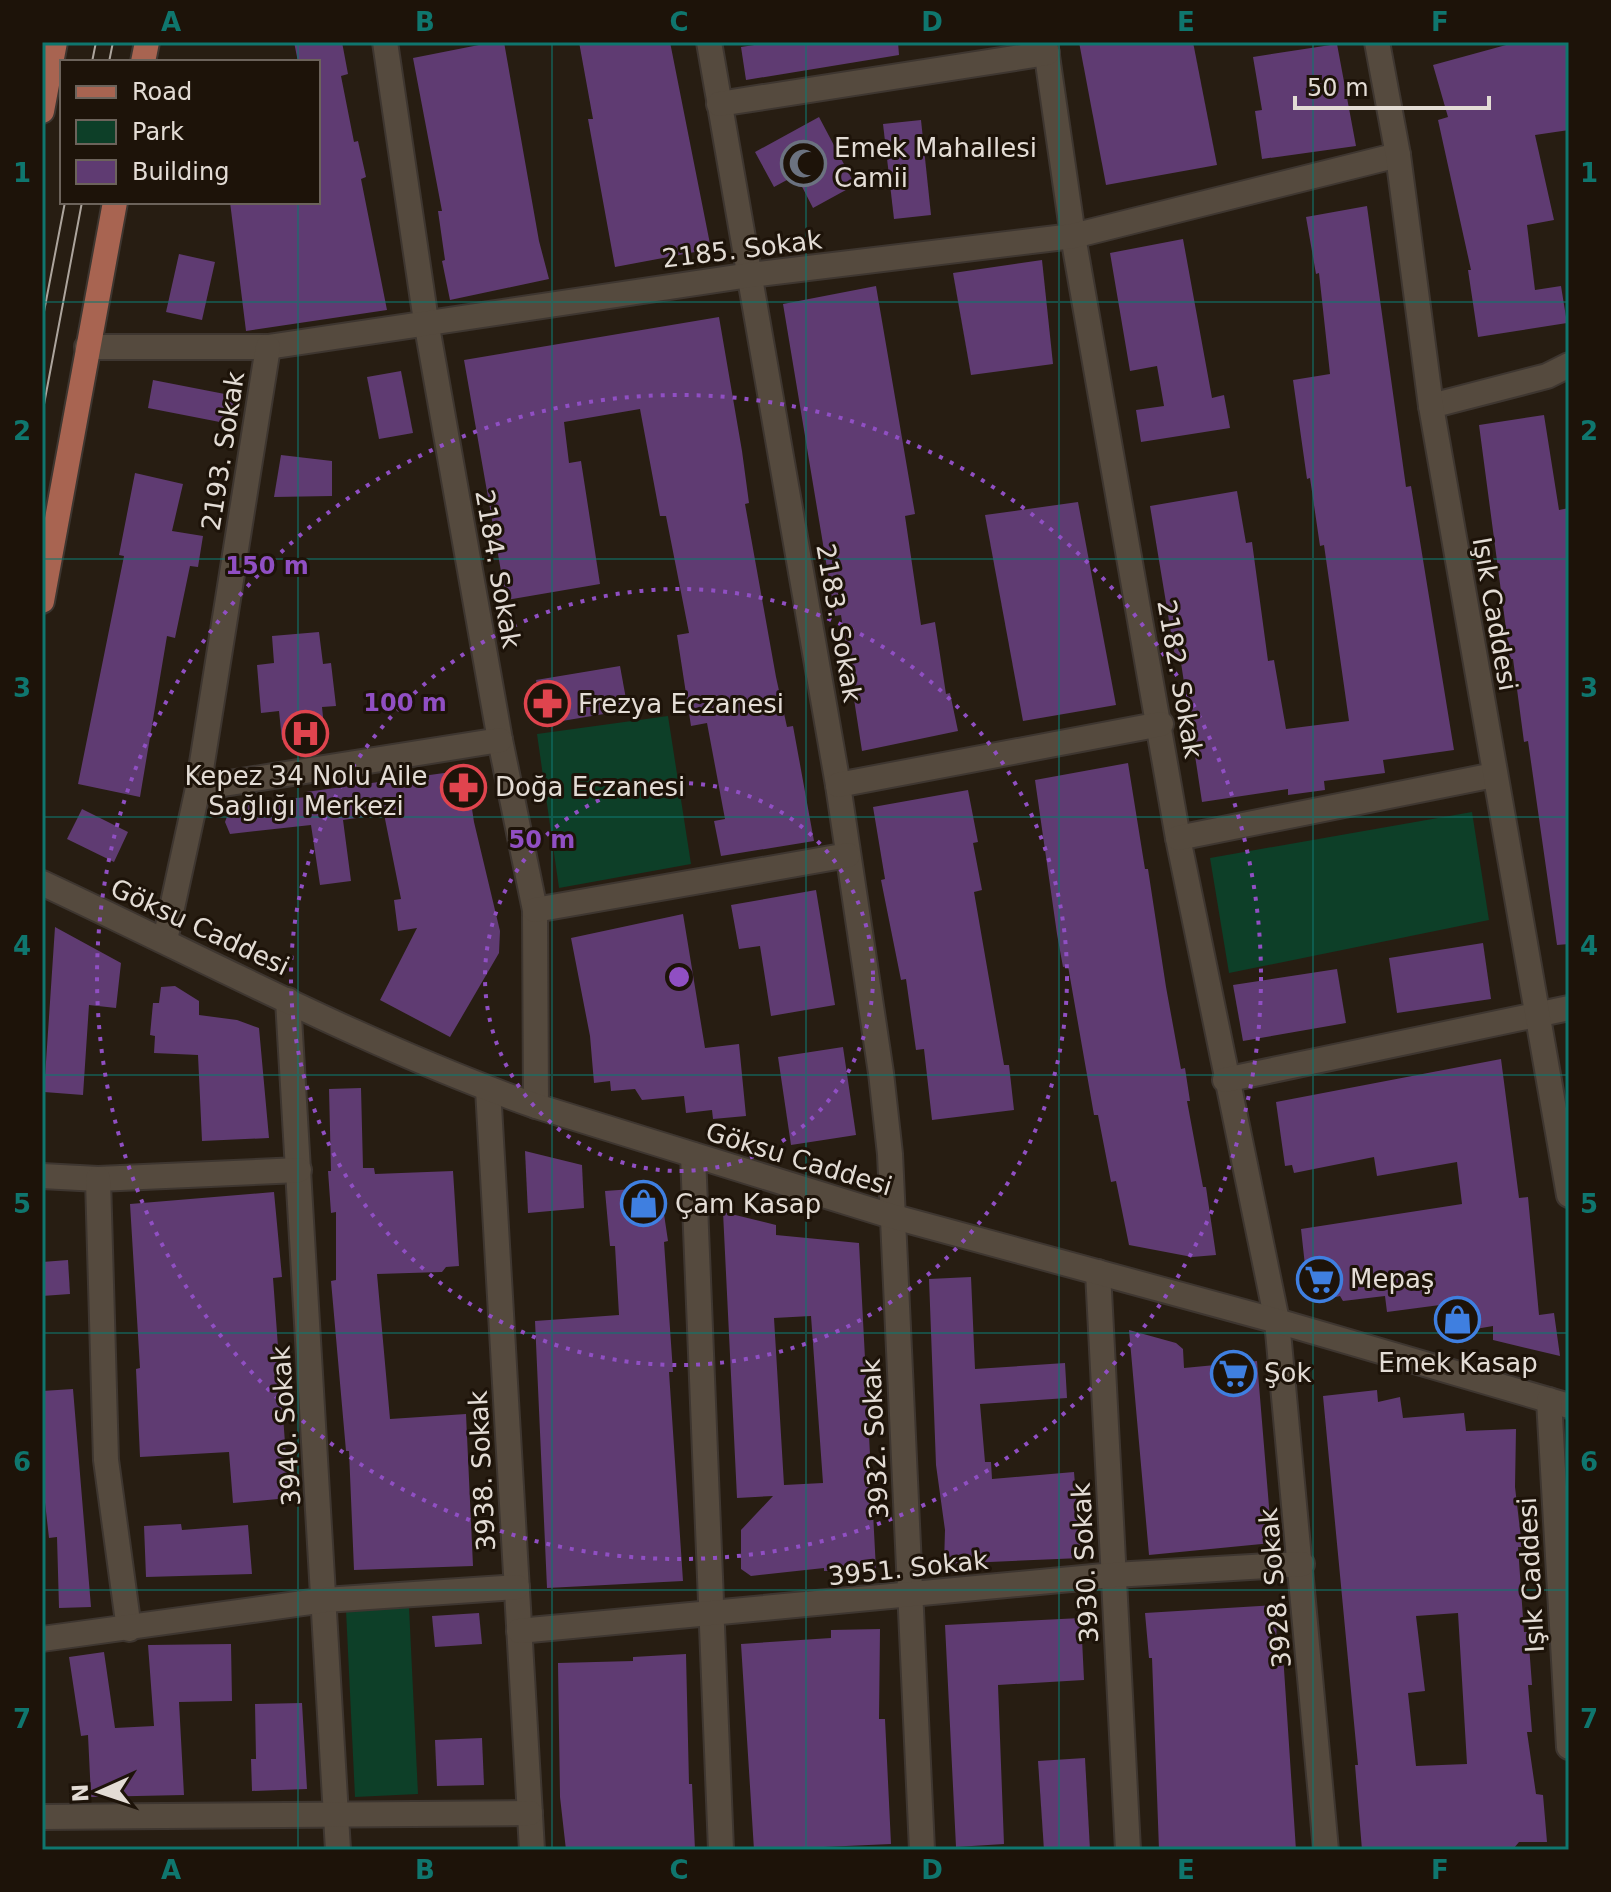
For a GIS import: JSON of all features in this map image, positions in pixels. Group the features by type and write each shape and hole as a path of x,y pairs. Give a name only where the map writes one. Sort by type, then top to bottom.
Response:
{"main road":[{"path":"42,111 55,42"},
{"path":"42,601 115,204"}],"street":[{"name":"2184. Sokak","path":"385,42 426,321 500,740 535,910 536,1106"},
{"name":"2183. Sokak","path":"709,42 838,785 881,1073 890,1154 891,1216"},
{"name":"Işık Caddesi","path":"1377,42 1398,155 1431,406 1569,1195"},
{"path":"719,104 1046,47"},
{"name":"2182. Sokak","path":"1046,47 1073,236 1161,724 1178,838 1225,1080 1277,1321"},
{"name":"2185. Sokak","path":"87,347 268,347 750,275 1073,236 1398,155"},
{"name":"2193. Sokak","path":"165,940 198,788 268,347"},
{"path":"1431,406 1547,376 1569,365"},
{"path":"838,785 1161,724"},
{"path":"198,788 500,740"},
{"path":"1178,838 1494,775"},
{"path":"535,910 848,855"},
{"name":"Göksu Caddesi","path":"42,883 288,1000 488,1089 536,1106 891,1216 1277,1321 1559,1403"},
{"name":"3940. Sokak","path":"288,1000 338,1850"},
{"path":"1225,1080 1569,1008"},
{"name":"3938. Sokak","path":"488,1089 532,1850"},
{"path":"693,1155 721,1850"},
{"path":"42,1176 98,1179 299,1170"},
{"path":"98,1179 106,1460 129,1629"},
{"name":"3932. Sokak","path":"891,1216 922,1850"},
{"name":"3930. Sokak","path":"1098,1272 1128,1850"},
{"name":"3928. Sokak","path":"1277,1321 1302,1564 1326,1850"},
{"name":"Işık Caddesi","path":"1559,1403 1569,1747"},
{"name":"3951. Sokak","path":"519,1631 1114,1575 1302,1564"},
{"path":"42,1639 325,1600 517,1587"},
{"path":"42,1817 336,1817 530,1813"}],"green space":[{"path":"668,716 691,864 559,888 537,734"},
{"path":"1472,812 1489,920 1229,973 1210,858"},
{"path":"409,1607 418,1794 355,1797 346,1610"}],"building":[{"path":"294,42 342,42 348,74 341,76 354,142 358,141 366,177 361,179 387,310 246,331 230,204 320,204 320,60 298,60"},
{"path":"504,42 539,241 549,279 450,300 442,261 445,260 438,211 442,211 413,58"},
{"path":"579,42 670,42 711,249 615,267 588,119 593,119"},
{"path":"774,42 898,42 899,55 746,80 741,47"},
{"path":"1079,42 1193,42 1217,165 1106,185"},
{"path":"1517,42 1569,42 1569,130 1535,135 1554,220 1527,225 1535,290 1561,286 1567,323 1478,337 1468,270 1471,270 1438,120 1448,117 1433,65"},
{"path":"1337,44 1356,146 1262,159 1255,111 1262,110 1253,57"},
{"name":"Emek Mahallesi Camii","path":"819,117 855,185 813,208 796,175 774,187 755,152"},
{"path":"921,120 931,215 894,219 883,124"},
{"path":"1367,206 1406,487 1411,486 1454,750 1383,760 1385,773 1324,781 1325,790 1288,795 1288,789 1202,802 1180,656 1175,657 1150,506 1237,491 1246,543 1252,542 1268,661 1274,660 1286,729 1349,721 1324,545 1320,546 1310,478 1307,479 1293,380 1330,374 1319,273 1316,274 1306,217"},
{"path":"1183,239 1212,398 1224,395 1230,428 1141,442 1136,410 1164,406 1157,366 1130,371 1110,253"},
{"path":"179,254 215,262 202,320 166,312"},
{"path":"1042,260 1053,364 971,375 953,273"},
{"path":"876,286 915,514 905,516 921,625 935,622 946,694 950,693 958,731 862,751 841,615 835,616 783,304"},
{"path":"719,317 742,451 749,503 745,504 776,677 787,727 793,726 814,841 721,856 714,821 725,819 707,723 691,726 677,635 689,633 666,516 660,516 640,409 564,422 569,463 581,461 600,584 506,600 464,360"},
{"path":"401,371 413,433 379,439 367,377"},
{"path":"153,380 235,396 230,424 148,408"},
{"path":"1544,415 1559,510 1569,508 1569,944 1557,945 1528,741 1524,742 1513,659 1510,659 1479,425"},
{"path":"281,455 332,461 332,496 274,497"},
{"path":"135,473 183,484 172,531 203,536 198,567 190,566 175,638 167,636 140,797 78,784 124,556 119,555"},
{"path":"1078,502 1116,705 1023,721 985,515"},
{"path":"319,632 323,664 331,663 336,706 322,707 325,736 282,740 279,711 261,713 257,665 274,663 272,636"},
{"path":"620,666 628,710 544,724 536,680"},
{"path":"1128,763 1181,1069 1185,1068 1190,1101 1187,1101 1203,1187 1206,1187 1216,1255 1192,1257 1129,1245 1116,1181 1111,1182 1098,1115 1094,1115 1068,966 1063,967 1057,934 1035,780"},
{"path":"466,770 474,822 500,931 499,953 450,1037 380,1000 417,928 398,931 394,900 401,899 384,814 343,820 351,881 320,885 311,825 230,834 225,822 229,811 242,803 307,797 306,792"},
{"path":"968,790 978,842 973,843 982,890 974,892 1004,1065 1009,1065 1014,1110 932,1120 924,1049 916,1050 906,979 901,980 881,880 885,879 873,807"},
{"path":"82,809 128,832 114,862 67,839"},
{"path":"816,890 835,1005 771,1016 760,946 739,949 731,905"},
{"path":"683,914 705,1048 739,1044 746,1116 713,1119 712,1110 686,1113 684,1096 642,1100 635,1089 611,1091 610,1081 594,1083 590,1036 571,938"},
{"path":"55,927 121,963 116,1008 89,1005 83,1095 44,1092"},
{"path":"1483,943 1491,999 1397,1013 1389,958"},
{"path":"1337,969 1346,1023 1243,1041 1233,985"},
{"path":"175,986 199,1001 199,1015 237,1020 259,1028 269,1138 202,1141 198,1055 154,1053 155,1036 150,1035 153,1003 159,1003 161,987"},
{"path":"843,1047 856,1135 791,1145 778,1057"},
{"path":"1501,1059 1519,1198 1528,1197 1539,1315 1554,1313 1560,1356 1493,1340 1493,1326 1458,1332 1443,1327 1440,1305 1387,1312 1385,1296 1343,1301 1340,1296 1327,1299 1324,1291 1308,1293 1301,1229 1462,1204 1457,1162 1377,1176 1374,1157 1294,1173 1292,1165 1285,1166 1276,1102"},
{"path":"361,1088 363,1168 374,1168 375,1174 453,1171 459,1266 446,1267 442,1272 377,1274 390,1419 466,1414 473,1566 354,1570 349,1451 346,1451 331,1281 336,1280 336,1212 331,1213 328,1171 331,1171 329,1089"},
{"path":"525,1151 582,1165 584,1208 528,1213"},
{"path":"660,1187 668,1241 664,1242 673,1372 669,1372 683,1581 547,1588 535,1321 619,1315 615,1246 610,1246 605,1191"},
{"path":"274,1192 282,1277 273,1278 289,1498 233,1503 229,1452 140,1457 136,1369 140,1368 130,1204"},
{"path":"723,1212 776,1225 776,1235 859,1243 876,1570 824,1571 824,1568 751,1576 741,1569 741,1530 773,1496 737,1498","holes":["811,1316 823,1483 784,1485 774,1318"]},
{"path":"68,1260 70,1294 42,1296 42,1262"},
{"path":"971,1277 975,1369 1065,1363 1067,1398 980,1404 985,1462 991,1462 992,1479 1074,1472 1081,1558 944,1564 945,1530 936,1465 929,1279"},
{"path":"1129,1330 1176,1343 1183,1349 1184,1368 1257,1361 1272,1543 1149,1555"},
{"path":"73,1389 91,1607 59,1608 57,1537 49,1538 42,1476 42,1391"},
{"path":"1377,1390 1378,1402 1400,1397 1403,1418 1464,1413 1466,1431 1516,1429 1515,1487 1522,1547 1518,1547 1524,1632 1528,1632 1532,1685 1528,1685 1532,1732 1527,1732 1536,1794 1543,1795 1547,1842 1519,1842 1514,1848 1494,1850 1362,1850 1355,1765 1358,1765 1323,1396","holes":["1458,1613 1467,1764 1416,1766 1408,1693 1425,1691 1416,1616"]},
{"path":"181,1524 182,1530 248,1525 252,1574 146,1577 144,1526"},
{"path":"1277,1605 1276,1654 1283,1654 1296,1850 1159,1850 1152,1658 1149,1658 1145,1613"},
{"path":"479,1613 482,1644 435,1647 432,1616"},
{"path":"1081,1618 1084,1680 998,1685 1004,1844 956,1847 945,1625"},
{"path":"880,1629 879,1719 885,1719 891,1844 754,1850 741,1644 831,1638 831,1630"},
{"path":"231,1644 232,1701 179,1702 184,1795 91,1797 88,1735 81,1736 69,1657 104,1652 115,1728 154,1726 148,1645"},
{"path":"686,1654 689,1784 692,1784 695,1850 566,1850 560,1797 558,1663 633,1661 633,1657"},
{"path":"302,1703 307,1789 252,1791 251,1759 256,1759 255,1704"},
{"path":"482,1738 484,1785 437,1786 435,1740"},
{"path":"1085,1758 1090,1850 1044,1850 1038,1761"}],"tram line":[{"path":"92,60 96,42"},
{"path":"109,60 113,42"},
{"path":"42,322 65,204"},
{"path":"42,415 82,204"}],"place":[{"name":"Emek Mahallesi Camii","path":"803,163"},
{"name":"Frezya Eczanesi","path":"547,704"},
{"name":"Kepez 34 Nolu Aile Sağlığı Merkezi","path":"306,733"},
{"name":"Doğa Eczanesi","path":"464,787"},
{"name":"Çam Kasap","path":"644,1204"},
{"name":"Mepaş","path":"1319,1279"},
{"name":"Emek Kasap","path":"1458,1320"},
{"name":"Şok","path":"1233,1373"}]}
